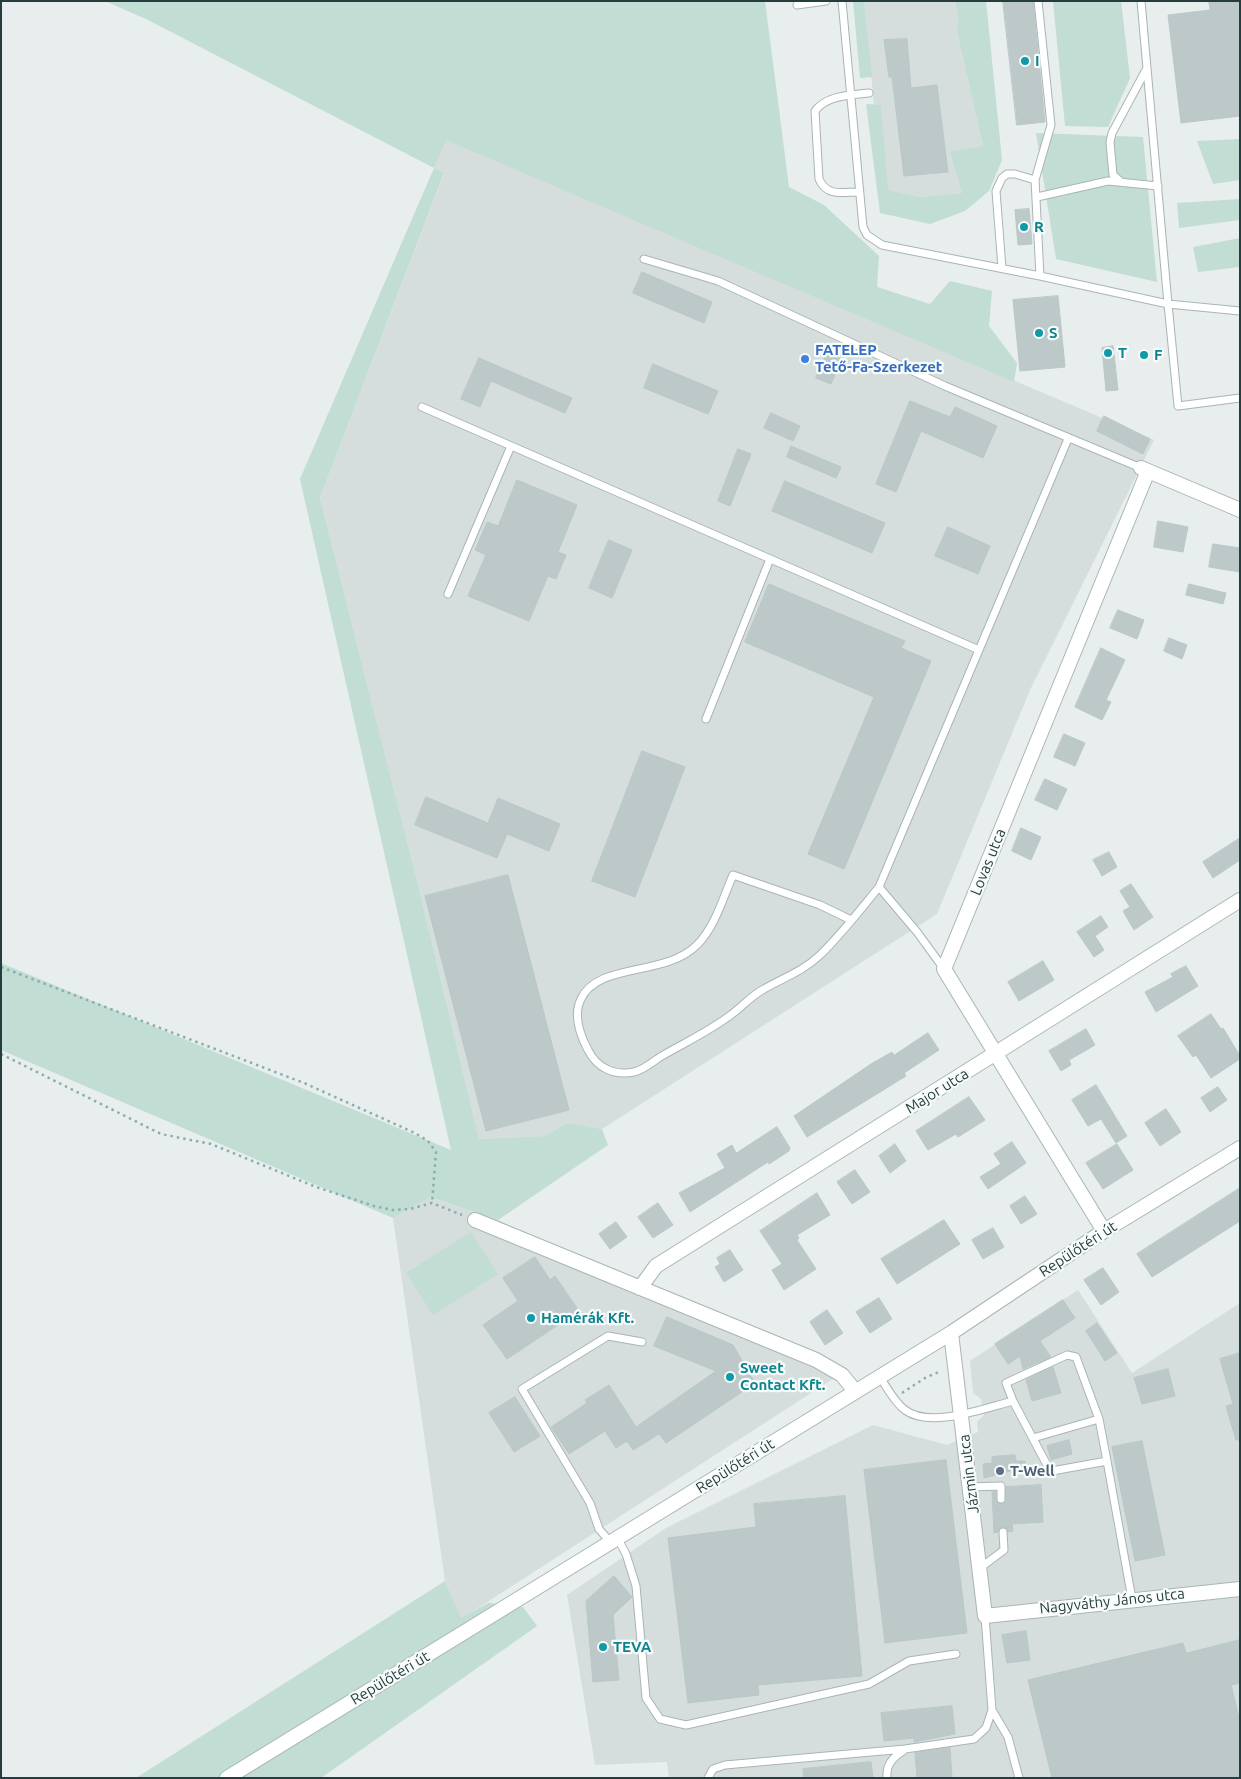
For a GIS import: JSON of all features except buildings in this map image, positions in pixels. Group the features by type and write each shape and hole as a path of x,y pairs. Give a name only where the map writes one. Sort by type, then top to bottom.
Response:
{"street":[{"path":"1144,469 1240,510"},
{"name":"Lovas utca","path":"944,969 1144,469"},
{"name":"Major utca","path":"640,1288 656,1266 996,1055 1240,900"},
{"path":"944,969 1104,1231"},
{"name":"Repülőtéri út","path":"227,1778 951,1333 1104,1231 1240,1148"},
{"path":"475,1220 816,1360 842,1375 855,1392"},
{"name":"Jázmin utca","path":"951,1333 985,1616"},
{"name":"Nagyváthy János utca","path":"985,1616 1240,1589"}],"lane":[{"path":"797,5 826,1"},
{"path":"842,1 859,192 864,227 867,235 874,242 1168,304 1240,311"},
{"path":"1038,1 1051,125 1035,180 1040,276"},
{"path":"1141,1 1178,406 1240,398"},
{"path":"1122,182 1112,170 1110,142 1112,133 1148,68"},
{"path":"859,192 829,192 823,188 819,179 815,111 820,104 829,99 869,93"},
{"path":"1002,268 996,191 998,184 1007,174 1015,174 1035,180"},
{"path":"1037,197 1108,181 1158,186"},
{"path":"644,259 718,281 945,386 1068,439 1144,469"},
{"path":"422,408 979,650"},
{"path":"851,920 820,905 733,875 710,929 696,946 675,960 649,969 609,976 591,986 581,998 577,1015 582,1039 591,1057 603,1069 619,1073 636,1072 717,1024 764,989 809,965 851,920 879,887 1068,439"},
{"path":"448,594 511,446"},
{"path":"706,719 770,559"},
{"path":"879,887 917,932 944,969"},
{"path":"642,1342 608,1336 522,1389 590,1504 599,1528 615,1541 626,1554 636,1586 646,1698 660,1719 686,1725 869,1684 909,1661 956,1654"},
{"path":"1107,1460 1052,1471 1047,1465 1006,1383 1070,1355 1078,1359 1099,1418 1107,1460 1132,1599"},
{"path":"879,1376 903,1409 921,1418 944,1417 1014,1401"},
{"path":"1033,1438 1099,1418"},
{"path":"970,1487 1001,1486 1001,1499"},
{"path":"979,1568 1004,1550 1003,1532"},
{"path":"708,1778 713,1769 725,1764 905,1749 974,1739 986,1728 992,1710 985,1616"},
{"path":"992,1710 1008,1737 1019,1778"},
{"path":"887,1778 886,1768 895,1756 905,1749"}],"path":[{"path":"1,967 304,1083 416,1133 428,1141 436,1152 432,1203"},
{"path":"1,1054 161,1134 210,1144 316,1187 374,1206 401,1210 432,1203 475,1220"},
{"path":"894,1398 925,1378 955,1365"}],"shaded area":[{"path":"864,1 955,1 958,16 957,32 983,146 962,193 920,197 887,190 881,105 874,105"},
{"path":"446,139 1154,440 1030,690 937,914 602,1129 567,1123 545,1136 479,1139 419,889 320,498 444,174 434,168"},
{"path":"429,1197 498,1220 839,1375 461,1619 445,1581 393,1218"},
{"path":"1078,1290 1132,1373 1240,1303 1240,1778 669,1778 667,1762 595,1765 567,1595 666,1528 873,1425 947,1445 978,1432 977,1422 984,1415 981,1399 973,1393 970,1361"}],"green space":[{"path":"105,1 765,1 789,187 824,205 879,256 877,287 930,304 950,281 992,291 989,326 1017,363 1014,382 446,140 434,168 148,20"},
{"path":"853,1 864,1 872,77 860,78"},
{"path":"955,1 986,1 1002,160 989,191 965,211 930,224 880,213 866,104 881,105 888,190 920,197 962,193 950,151 983,146 957,32 958,16"},
{"path":"1053,1 1121,1 1130,78 1108,127 1065,126"},
{"path":"1036,133 1143,137 1157,282 1056,259"},
{"path":"1240,139 1240,180 1213,184 1197,141"},
{"path":"434,168 444,173 320,498 419,889 479,1139 545,1136 567,1123 602,1129 608,1145 498,1220 430,1197 393,1218 1,1050 1,963 451,1150 300,479"},
{"path":"1240,199 1240,220 1179,228 1177,203"},
{"path":"1240,238 1240,267 1198,272 1193,247"},
{"path":"471,1232 498,1274 433,1315 406,1273"},
{"path":"445,1581 461,1618 488,1603 523,1607 537,1626 321,1778 136,1778"}],"place":[{"name":"I","path":"1025,61"},
{"name":"R","path":"1024,227"},
{"name":"S","path":"1039,333"},
{"name":"T","path":"1108,353"},
{"name":"F","path":"1144,355"},
{"name":"FATELEP Tető-Fa-Szerkezet","path":"805,359"},
{"name":"Hamérák Kft.","path":"531,1318"},
{"name":"Sweet Contact Kft.","path":"730,1377"},
{"name":"T-Well","path":"1000,1471"},
{"name":"TEVA","path":"603,1647"}]}
